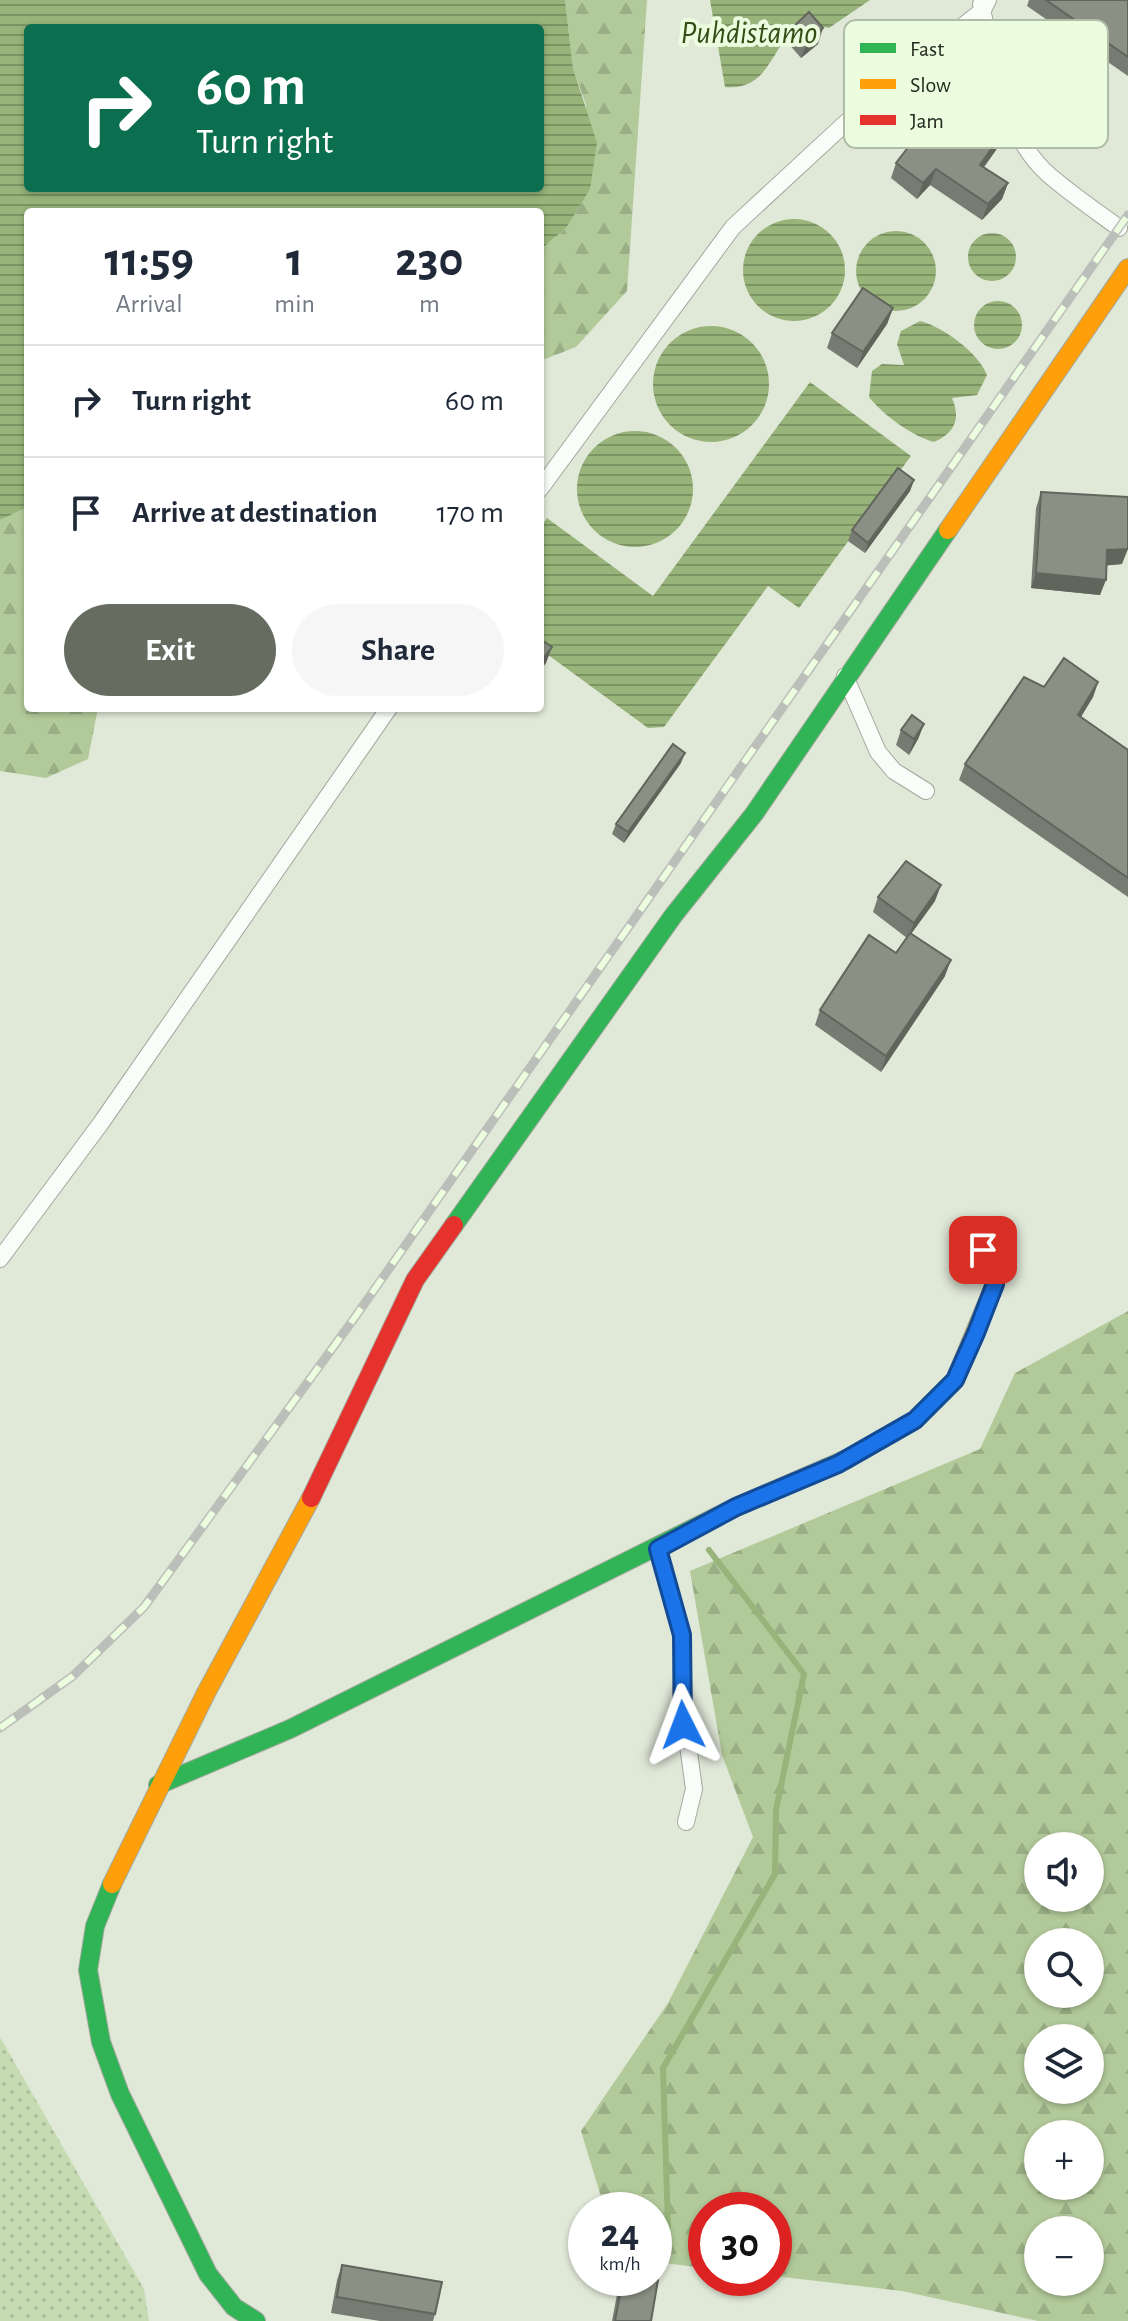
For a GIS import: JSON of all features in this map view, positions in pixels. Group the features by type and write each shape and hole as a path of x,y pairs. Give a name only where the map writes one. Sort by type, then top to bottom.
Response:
{"street":[{"path":"964,20 984,3"},
{"path":"544,484 733,227 844,124"},
{"path":"1029,148 1046,173 1119,228"},
{"path":"256,2321 234,2307 208,2274 120,2094 101,2042 88,1970 95,1926 158,1785 323,1476 415,1280 673,916 754,814 845,676 1128,268"},
{"path":"845,676 878,752 894,771 926,791"},
{"path":"0,1259 101,1123 386,712"},
{"path":"158,1785 290,1729 658,1549 736,1507 838,1464 915,1420 955,1380 976,1333 995,1284 983,1250"},
{"path":"658,1549 682,1635 682,1709 694,1789 686,1822"}],"shaded area":[{"path":"0,2037 144,2289 149,2321 0,2321"}],"green space":[{"path":"565,0 647,0 627,291 576,347 544,359 544,247 566,228 586,105 573,68"},
{"path":"24,509 24,712 97,712 88,759 46,778 0,771 0,520"},
{"path":"1128,1311 1128,2321 1038,2321 902,2291 792,2278 792,2192 688,2192 688,2266 672,2264 672,2192 600,2192 581,2131 668,2003 753,1837 722,1755 690,1571 980,1449 1015,1373"}],"water":[{"path":"0,0 565,0 573,68 597,143 590,189 566,228 544,247 544,208 24,208 24,509 0,520"},
{"name":"Puhdistamo","path":"710,0 870,0 829,28 803,23 783,42 769,64 752,82 725,87"},
{"path":"794,219 814,223 830,234 841,250 845,270 841,290 830,306 814,317 794,321 774,317 758,306 747,290 743,270 747,250 758,234 774,223"},
{"path":"896,231 911,234 924,243 933,256 936,271 933,286 924,299 911,308 896,311 881,308 868,299 859,286 856,271 859,256 868,243 881,234"},
{"path":"992,233 1009,240 1016,257 1009,274 992,281 975,274 968,257 975,240"},
{"path":"998,301 1015,308 1022,325 1015,342 998,349 981,342 974,325 981,308"},
{"path":"920,321 959,342 976,358 987,375 977,395 952,398 956,412 954,424 947,434 934,442 898,424 869,397 872,371 882,364 904,365 897,344 901,331"},
{"path":"711,326 733,330 752,343 765,362 769,384 765,406 752,425 733,438 711,442 689,438 670,425 657,406 653,384 657,362 670,343 689,330"},
{"path":"810,382 911,456 799,608 768,586 664,727 648,728 544,652 544,522 547,518 653,596"},
{"path":"635,431 657,435 676,448 689,467 693,489 689,511 676,530 657,543 635,547 613,543 594,530 581,511 577,489 581,467 594,448 613,435"}],"building":[{"path":"1046,0 1128,0 1128,57 1108,43 1108,20 1075,20"},
{"path":"809,12 823,28 807,43 793,27"},
{"path":"908,148 992,148 980,165 1008,183 988,204 936,169 923,183 896,163"},
{"path":"863,288 893,308 863,352 832,333"},
{"path":"898,468 914,480 868,543 852,530"},
{"path":"1041,492 1128,497 1128,549 1107,550 1106,580 1036,573"},
{"path":"544,642 552,647 544,658"},
{"path":"1064,658 1098,682 1078,715 1128,750 1128,878 965,764 1024,677 1044,687"},
{"path":"912,715 924,724 914,739 901,730"},
{"path":"673,744 685,753 628,832 616,824"},
{"path":"906,861 941,885 914,923 878,897"},
{"path":"910,933 951,960 886,1056 820,1010 869,935 896,953"},
{"path":"342,2265 442,2282 435,2314 337,2297"},
{"path":"620,2296 655,2296 651,2321 615,2321"}],"waterway":[{"path":"667,2192 663,2068 775,1874 776,1810 804,1674 709,1550"}],"railway":[{"path":"0,1728 73,1676 144,1607 353,1320 1128,215"}],"traffic: fast":[{"path":"454,1225 673,916 754,814 948,530"},
{"path":"158,1785 290,1729 736,1507 847,1459"},
{"path":"112,1884 95,1926 88,1970 101,2042 120,2094 208,2274 234,2307 256,2321"}],"traffic: slow":[{"path":"948,530 1128,268"},
{"path":"847,1459 915,1420 955,1380 995,1284 983,1250"},
{"path":"112,1884 206,1693 311,1498"}],"traffic: jam":[{"path":"311,1498 415,1280 454,1225"}],"route":[{"path":"683,1725 682,1635 658,1549 736,1507 838,1464 915,1420 955,1380 976,1333 995,1284 983,1250"}]}
